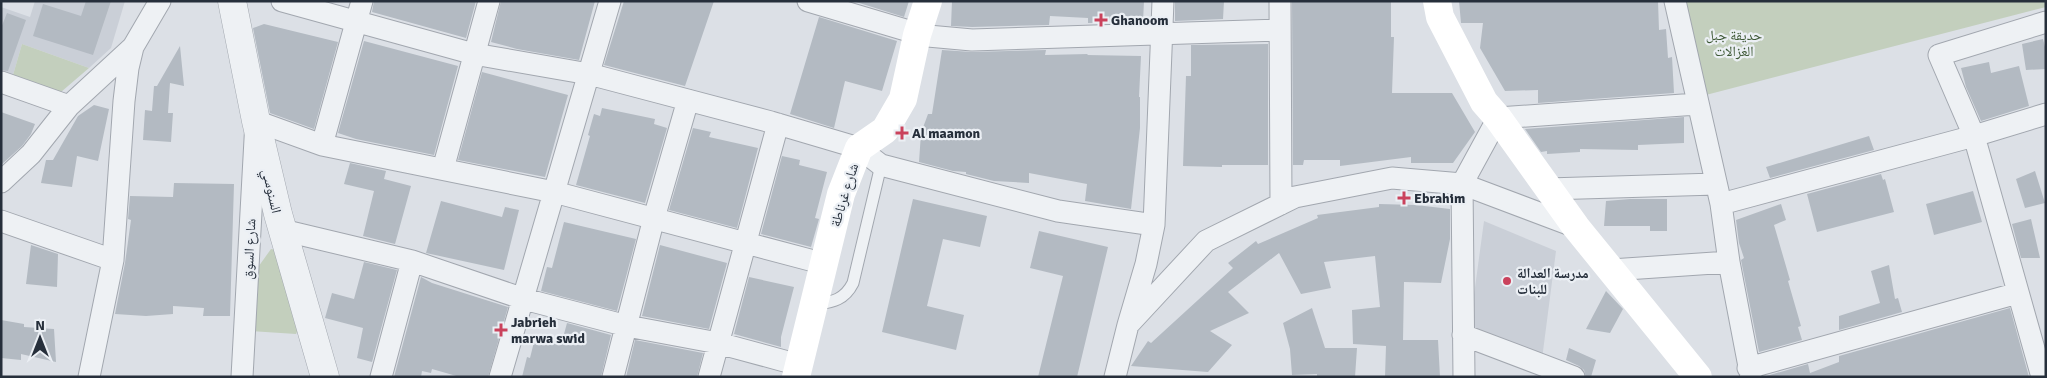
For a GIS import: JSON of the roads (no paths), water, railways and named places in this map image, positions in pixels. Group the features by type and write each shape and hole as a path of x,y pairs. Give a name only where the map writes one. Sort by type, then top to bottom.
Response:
{"main road":[{"name":"شارع غرناطة","path":"798,371 841,194 859,148 885,130 903,99 928,1"},
{"path":"1437,1 1440,17 1484,102 1498,118 1576,227 1611,270 1688,374"}],"street":[{"path":"1,182 31,154 69,106 133,47 160,1"},
{"name":"السنوسي","path":"232,1 256,121 282,230 325,377"},
{"path":"282,1 359,11 474,54 589,74 778,124 859,148 880,165 1058,211 1154,225"},
{"path":"443,169 489,1"},
{"path":"500,377 610,1"},
{"path":"1115,377 1146,264 1154,225 1162,1"},
{"path":"1280,1 1281,204"},
{"path":"1675,1 1718,194 1749,372 2018,293"},
{"path":"812,2 918,35 972,40 1280,30"},
{"path":"322,145 359,11"},
{"path":"2042,377 1974,136 1939,55 2046,22"},
{"path":"89,377 113,260 124,101 133,47"},
{"path":"1,82 69,106"},
{"path":"613,377 654,218 688,100"},
{"path":"1464,377 1462,184 1498,118 1697,104"},
{"path":"1548,189 1718,194 1974,136 2046,114"},
{"path":"256,121 322,145 554,192 824,264"},
{"name":"شارع السوق","path":"242,377 256,121"},
{"path":"709,377 778,124"},
{"path":"1128,325 1206,241 1295,197 1392,178 1462,184 1576,227"},
{"path":"1,221 113,260"},
{"path":"282,230 412,261 524,299 627,326 718,343 798,371"},
{"path":"381,377 412,261"},
{"path":"1611,270 1729,262"},
{"path":"1464,334 1574,377"}],"lane":[{"path":"814,305 838,300 850,288 880,165"}],"place":[{"name":"Ghanoom","path":"1101,20"},
{"name":"Al maamon","path":"902,133"},
{"name":"Ebrahim","path":"1404,198"},
{"name":"مدرسة العدالة للبنات","path":"1507,281"},
{"name":"Jabrieh marwa swid","path":"501,330"}],"park label":[{"name":"حديقة جبل الغزالات","path":"1734,43"}]}
